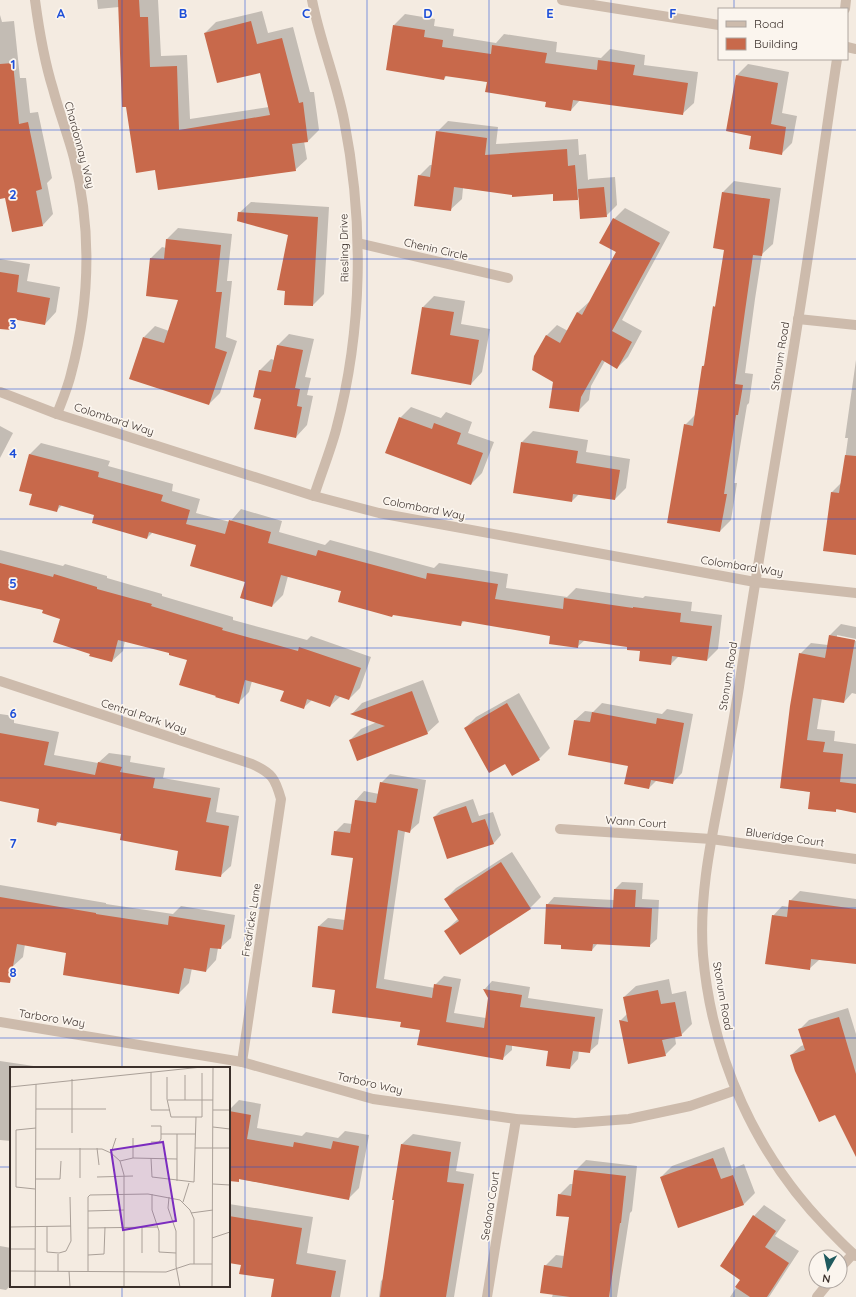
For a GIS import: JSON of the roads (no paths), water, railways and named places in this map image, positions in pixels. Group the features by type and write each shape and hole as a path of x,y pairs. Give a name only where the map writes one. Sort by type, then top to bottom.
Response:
{"street":[{"name":"Chardonnay Way","path":"35,0 38,23 52,87 74,158 81,192 86,232 87,281 82,328 71,375 57,414"},
{"name":"Riesling Drive","path":"312,0 316,19 330,62 344,119 353,176 358,244 356,315 348,373 336,430 314,496"},
{"path":"562,0 718,25"},
{"name":"Stonum Road","path":"837,60 798,319 754,582 733,726 706,871 703,909 703,955 711,1007 722,1052 736,1090 757,1135 782,1174 810,1210 855,1255"},
{"name":"Chenin Circle","path":"358,244 508,278"},
{"path":"798,319 856,325"},
{"name":"Colombard Way","path":"0,392 57,414 314,496 380,513 754,582 856,593"},
{"name":"Central Park Way","path":"0,681 252,764 264,770 276,782"},
{"name":"Fredricks Lane","path":"242,1062 281,799 276,782"},
{"name":"Wann Court","path":"560,829 711,839"},
{"name":"Blueridge Court","path":"711,839 856,859"},
{"name":"Tarboro Way","path":"0,1022 242,1062 373,1099 516,1119 575,1123 629,1119 690,1106 736,1090"},
{"name":"Sedona Court","path":"487,1297 516,1119"},
{"path":"817,1297 824,1289"}]}
